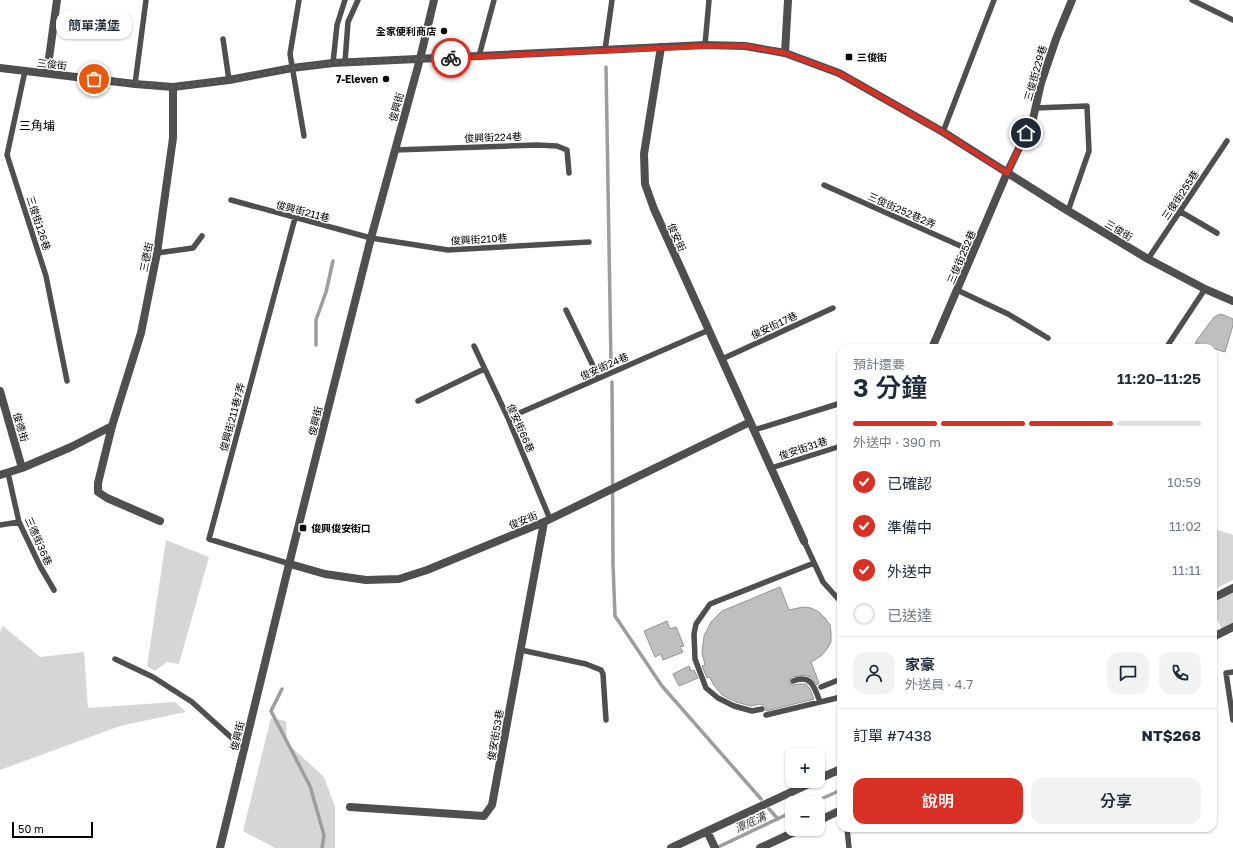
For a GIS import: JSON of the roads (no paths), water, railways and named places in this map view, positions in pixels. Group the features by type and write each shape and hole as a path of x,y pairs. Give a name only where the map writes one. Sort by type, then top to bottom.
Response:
{"street":[{"path":"47,73 57,0"},
{"name":"俊興街","path":"220,848 371,238 420,59 434,0"},
{"path":"785,53 788,0"},
{"name":"三俊街229巷","path":"1007,173 1033,119 1041,83 1072,0"},
{"name":"三俊街","path":"0,68 173,87 230,80 292,68 345,62 705,46 745,46 785,53 839,73 943,132 1068,211 1148,259 1206,289 1233,301"},
{"name":"俊安街","path":"661,48 644,154 645,184 654,209 804,541"},
{"name":"三德街","path":"160,521 98,492 98,483 112,426 141,333 157,253 173,138 173,87"},
{"name":"三俊街252巷","path":"934,344 1007,173"},
{"name":"俊德街","path":"0,391 22,468"},
{"name":"俊安街","path":"290,564 325,574 366,580 399,579 428,570 547,521 750,422"},
{"path":"4,474 71,447 112,426"},
{"name":"俊安街53巷","path":"350,807 484,816 492,805 547,521"},
{"path":"1217,596 1233,588"},
{"path":"1217,635 1233,627"},
{"path":"825,777 837,771"},
{"path":"671,848 800,788"},
{"path":"825,818 837,812"},
{"path":"706,831 714,848"},
{"path":"760,848 786,836"}],"lane":[{"path":"135,84 146,0"},
{"path":"299,0 290,54 304,136"},
{"path":"333,63 337,25 345,0"},
{"path":"345,62 348,22 358,0"},
{"path":"479,56 494,0"},
{"path":"605,50 612,0"},
{"path":"705,46 709,0"},
{"path":"943,132 994,0"},
{"path":"1192,0 1233,20"},
{"path":"223,39 230,80"},
{"name":"三俊街126巷","path":"25,71 8,155 46,276 67,381"},
{"path":"1035,108 1087,106 1089,151 1068,211"},
{"name":"三俊街255巷","path":"1148,259 1181,212 1227,141"},
{"name":"俊興街224巷","path":"395,150 557,146 567,150 569,173"},
{"name":"三俊街252巷2弄","path":"824,185 974,252"},
{"name":"俊興街211巷","path":"231,200 371,238"},
{"path":"1181,212 1217,233"},
{"name":"俊興街211巷7弄","path":"290,564 209,539 295,218"},
{"path":"157,253 193,248 202,236"},
{"name":"俊興街210巷","path":"371,238 448,250 589,242"},
{"path":"1169,344 1206,289"},
{"path":"957,290 1008,314 1048,338"},
{"name":"俊安街17巷","path":"722,359 834,308"},
{"path":"566,310 599,378"},
{"name":"俊安街24巷","path":"508,418 708,330"},
{"name":"俊安街66巷","path":"474,346 508,418 547,521"},
{"path":"418,401 484,369"},
{"path":"754,430 837,404"},
{"name":"俊安街31巷","path":"771,468 837,447"},
{"name":"三德街36巷","path":"4,474 20,522 40,566 54,590"},
{"path":"0,525 20,522"},
{"path":"804,541 823,582 837,598"},
{"path":"762,709 752,711 734,706 718,698 706,688 695,659 694,634 696,624 710,604 814,563"},
{"path":"521,650 586,664 601,670 603,674 606,720"},
{"path":"115,659 153,677 192,702 244,750"},
{"path":"1233,672 1226,673 1233,720"},
{"path":"793,681 806,679 811,682 820,702"},
{"path":"821,687 837,680"},
{"path":"766,715 837,698"},
{"path":"847,832 849,848"}],"waterway":[{"path":"606,67 611,363"},
{"path":"316,345 316,320 326,292 333,261"},
{"path":"612,382 613,564 615,616 662,686 761,799"},
{"path":"282,689 271,711 310,786 324,835 322,848"},
{"name":"潭底溝","path":"825,797 837,792"},
{"path":"769,809 778,819"},
{"name":"潭底溝","path":"716,848 785,815"}],"place":[{"name":"全家便利商店","path":"444,31"},
{"name":"三俊街","path":"849,57"},
{"name":"簡單漢堡","path":"94,79"},
{"name":"7-Eleven","path":"386,79"},
{"name":"俊興俊安街口","path":"303,528"}],"district":[{"name":"三角埔","path":"37,125"}]}
